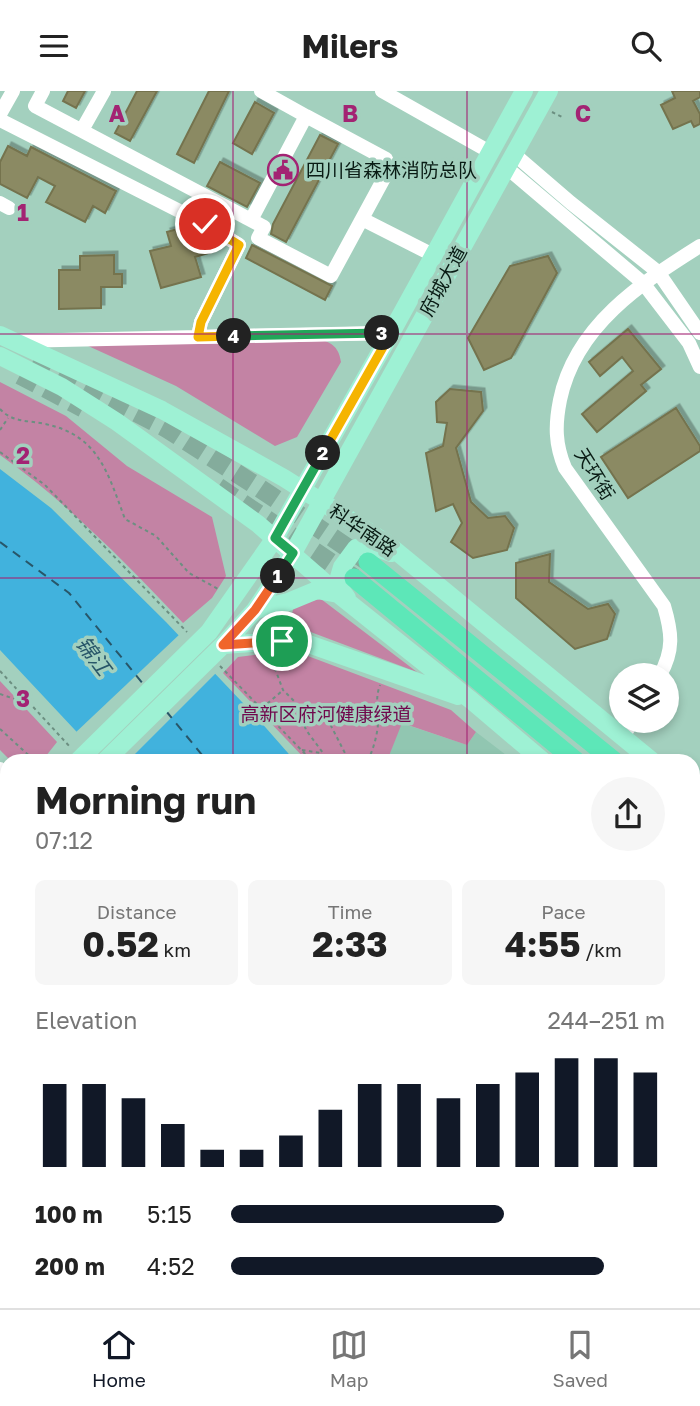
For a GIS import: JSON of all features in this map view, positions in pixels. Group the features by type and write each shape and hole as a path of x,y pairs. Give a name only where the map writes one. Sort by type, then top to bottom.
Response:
{"highway":[{"name":"科华南路","path":"368,562 605,754"},
{"path":"354,578 568,754"}],"main road":[{"name":"府城大道","path":"79,754 202,636 275,538 524,91"},
{"name":"府城大道","path":"112,754 218,652 255,610 293,553 549,91"},
{"name":"科华南路","path":"7,338 162,410 302,490 384,542 643,754"},
{"path":"0,356 62,387 117,422 275,538 534,754"},
{"path":"345,599 337,584 342,567 356,548 372,546 401,556"},
{"path":"255,610 317,590 345,599"},
{"path":"218,652 263,642 297,640 472,701"}],"street":[{"path":"0,114 13,91"},
{"path":"43,91 36,106 264,227 258,238 331,276 389,169 386,159 261,91"},
{"path":"82,130 104,91"},
{"path":"382,91 490,152"},
{"path":"251,220 306,116"},
{"path":"0,120 205,224 239,245 201,322 198,337"},
{"path":"510,161 571,204 658,272 700,333"},
{"path":"510,161 643,283 689,343 700,367"},
{"path":"362,219 433,255"},
{"name":"天环街","path":"666,663 671,631 664,606 565,467 557,449 557,417 564,383 576,355 595,328 643,283 700,246"},
{"path":"7,338 391,333"},
{"path":"622,738 625,733"}],"path":[{"path":"0,409 8,418 48,424 84,440 104,463 125,519 156,536 189,573 221,590"},
{"path":"0,430 8,418"},
{"path":"0,452 46,485 202,636"},
{"path":"263,642 283,689 298,705 327,718 345,754"},
{"path":"218,652 262,709 305,754"},
{"path":"0,671 73,754"},
{"path":"371,754 378,724 377,693 381,684"},
{"path":"262,709 283,689"},
{"path":"0,694 31,704"},
{"path":"298,705 306,730 322,753"},
{"path":"0,729 27,754"},
{"path":"301,750 322,753"}],"shaded area":[{"path":"401,723 467,745 476,732 505,754 390,754"}],"green space":[{"path":"319,339 334,347 341,362 297,437 275,446 176,386 86,345"},
{"path":"0,382 66,416 127,466 212,517 226,576 212,598 183,623 73,513 0,455"},
{"path":"321,599 417,672 300,628 301,624 291,620 294,604"},
{"name":"高新区府河健康绿道","path":"292,650 451,710 476,732 467,745 402,723 390,754 300,754 223,673 238,657"},
{"path":"0,681 57,742 48,754 4,754 0,750"}],"water":[{"name":"锦江","path":"0,469 51,508 166,622 289,754 97,754 0,650"}],"pier":[{"path":"181,633 218,671 135,754 93,754 74,734"}],"building":[{"path":"68,91 85,91 76,108 63,101"},
{"path":"137,91 157,91 130,141 115,133"},
{"path":"209,91 229,91 194,163 177,154"},
{"path":"672,91 700,91 700,97 693,101 700,114 700,124 694,127 691,121 673,129 661,105 675,98"},
{"path":"255,102 274,113 252,154 233,143"},
{"path":"320,135 338,144 286,242 271,234 273,224"},
{"path":"8,146 27,156 31,147 116,191 105,213 93,206 85,222 46,202 55,186 38,177 27,198 0,184 0,162"},
{"path":"220,162 260,183 247,207 207,186"},
{"path":"188,226 203,234 205,241 212,240 215,251 195,257 201,277 161,288 150,251 171,246 167,232"},
{"path":"252,245 332,286 325,300 246,258"},
{"path":"114,255 114,274 122,274 122,287 101,287 101,308 59,309 59,270 80,270 80,256"},
{"path":"548,256 557,273 511,358 484,370 468,338 510,266"},
{"path":"628,329 661,369 641,385 646,391 597,432 582,414 633,371 622,357 600,376 589,362"},
{"path":"450,389 481,392 483,411 456,448 471,502 488,518 505,516 514,528 507,550 473,558 451,542 462,523 453,504 436,511 426,453 443,446 447,423 437,422 436,402"},
{"path":"676,408 700,446 700,451 628,498 601,457"},
{"path":"550,554 549,582 588,609 608,604 615,614 607,639 575,649 516,598 516,563"}],"ferry route":[{"path":"0,542 69,593 144,685"},
{"path":"166,711 201,754"}],"tunnel":[{"path":"34,359 166,428 367,561"},
{"path":"20,375 83,408"},
{"path":"218,487 354,578"}],"place":[{"name":"四川省森林消防总队","path":"283,170"}],"route":[{"path":"205,224 239,245 201,322 198,337 391,333 275,538 293,553 255,610 223,645 282,641"}]}
